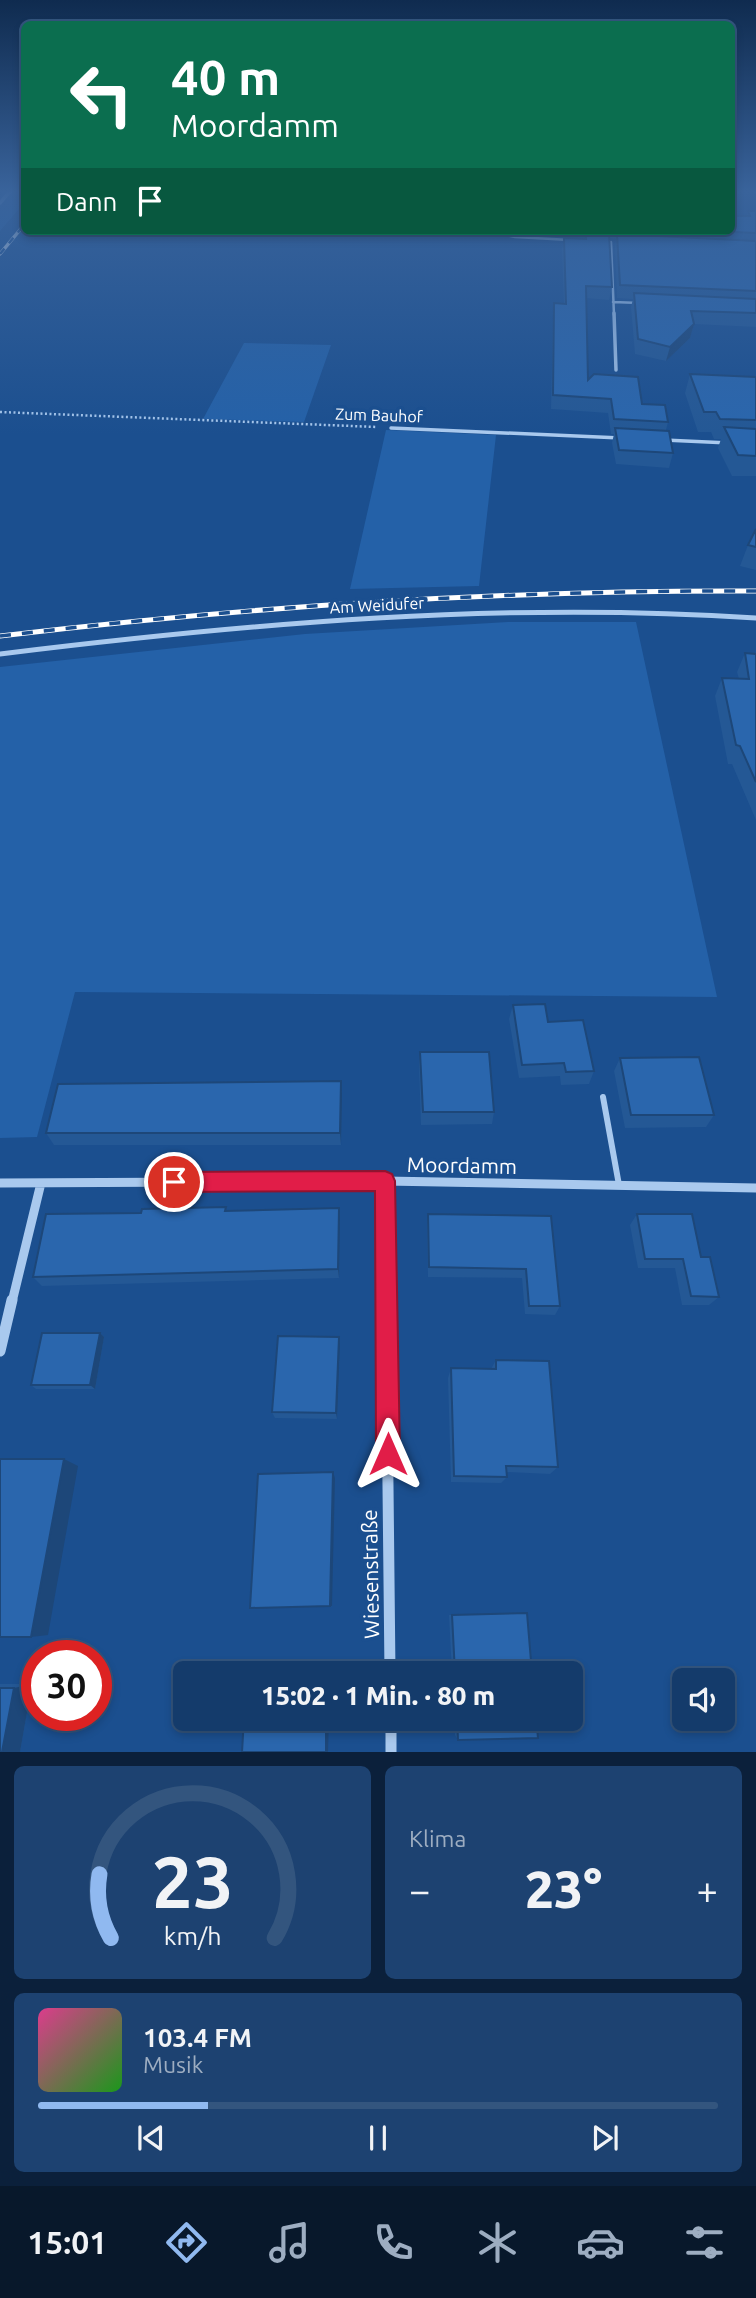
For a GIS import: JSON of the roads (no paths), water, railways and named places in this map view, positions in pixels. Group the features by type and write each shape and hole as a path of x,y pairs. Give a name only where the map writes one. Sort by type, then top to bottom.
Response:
{"street":[{"path":"612,271 616,370"},
{"path":"613,302 652,304"},
{"name":"Zum Bauhof","path":"391,428 631,439"},
{"path":"659,440 742,444"},
{"name":"Am Weidufer","path":"0,654 303,621 405,615 582,610 756,618"},
{"name":"Moordamm","path":"0,1184 385,1181 756,1188"},
{"name":"Wiesenstraße","path":"385,1181 390,1661"},
{"path":"0,1351 41,1183"},
{"path":"391,1731 391,1752"}],"lane":[{"path":"603,1097 619,1185"}],"railway":[{"path":"0,636 189,616 378,602 567,593 756,591"}]}
